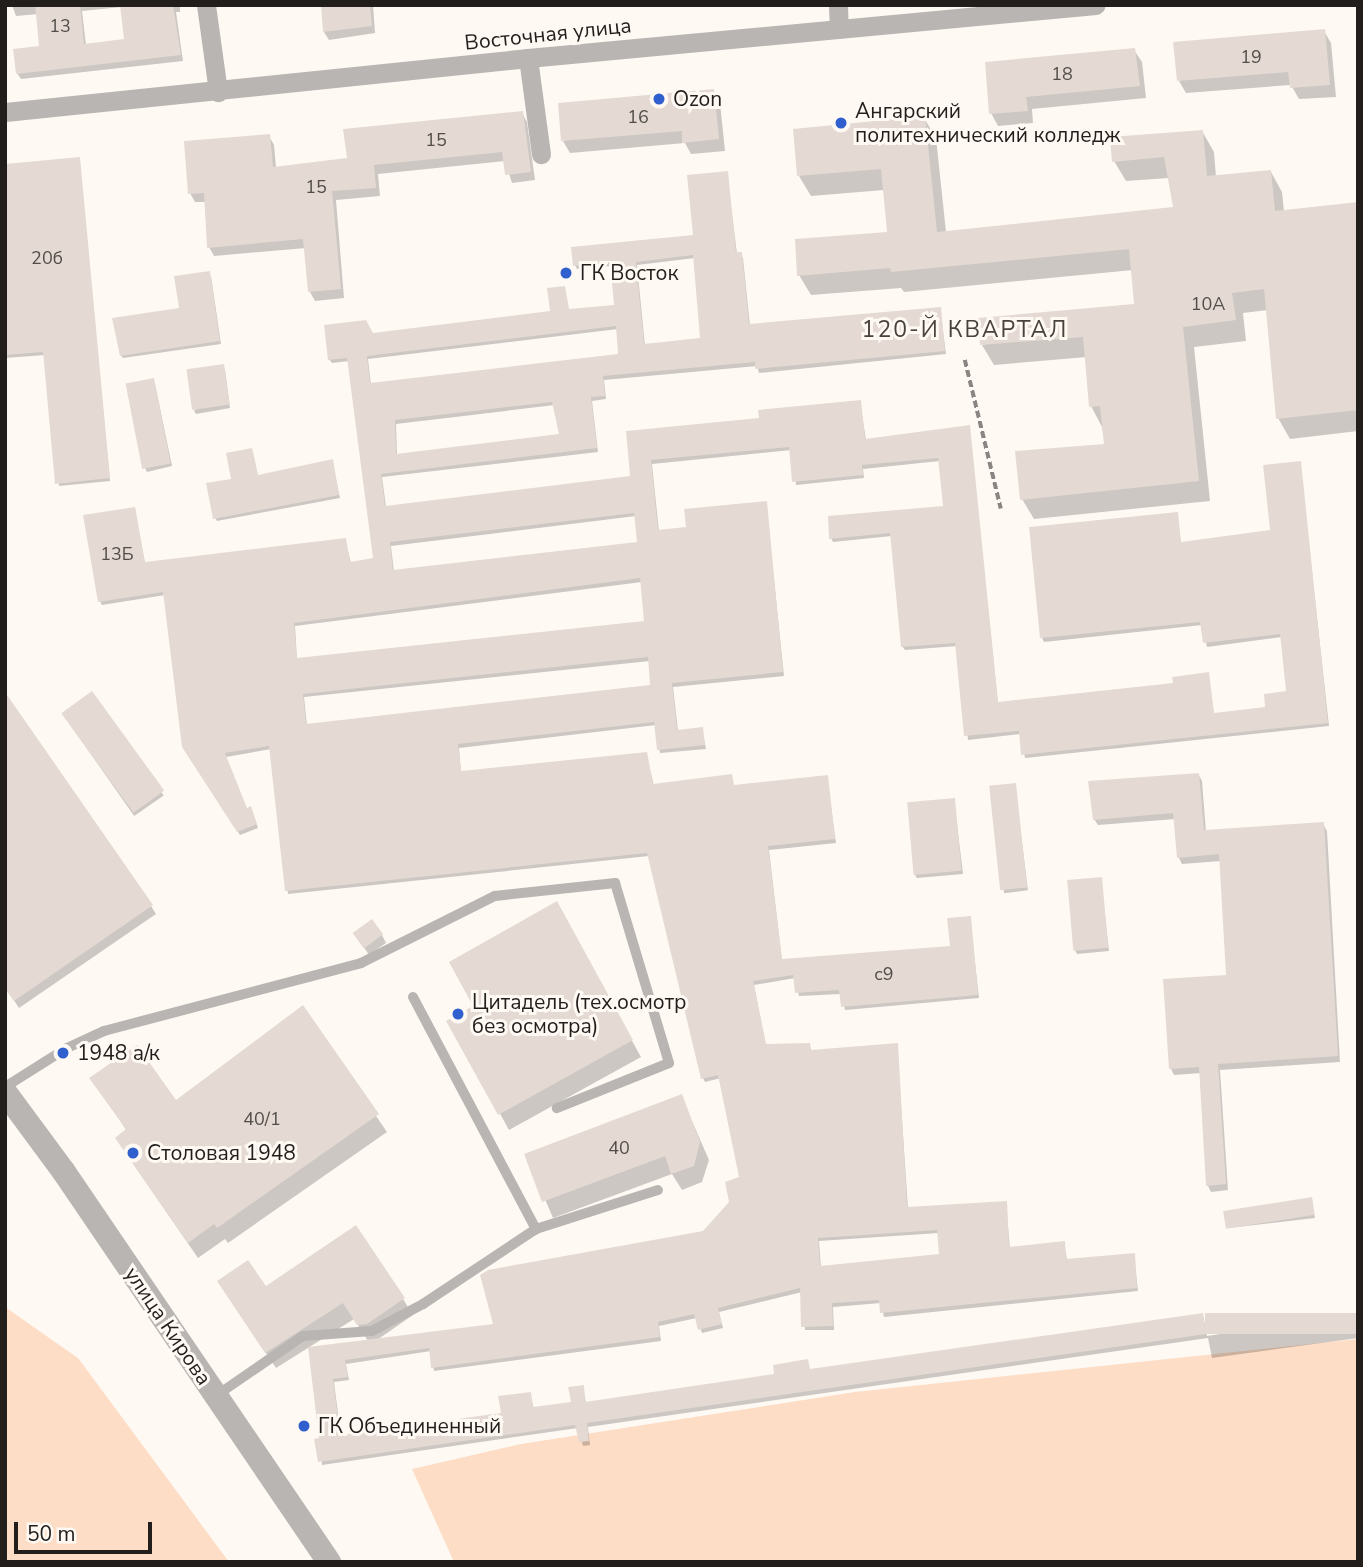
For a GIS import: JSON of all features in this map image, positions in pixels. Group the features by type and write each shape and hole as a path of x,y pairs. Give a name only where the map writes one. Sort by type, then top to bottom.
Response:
{"street":[{"path":"206,5 218,92"},
{"path":"838,5 839,29"},
{"name":"Восточная улица","path":"5,112 528,58 1096,5"},
{"path":"528,58 541,154"},
{"name":"улица Кирова","path":"5,1092 64,1172 329,1562"}],"lane":[{"path":"5,1087 67,1048 104,1031 361,963 495,896 615,883 669,1063 557,1108"},
{"path":"413,997 537,1229"},
{"path":"216,1396 303,1336 372,1331 423,1304 537,1229 658,1190"}],"path":[{"path":"965,360 1001,509"}],"shaded area":[{"path":"5,1307 78,1358 229,1562 5,1562"},
{"path":"1358,1339 1358,1562 454,1562 412,1469 521,1444 855,1392"}],"building":[{"path":"35,5 80,5 84,44 124,39 120,5 173,5 181,55 16,74 13,49 39,46"},
{"path":"321,5 370,5 372,26 323,32"},
{"path":"1325,29 1330,85 1290,88 1288,72 1177,81 1173,42"},
{"path":"1135,48 1140,86 1026,97 1028,111 989,114 985,62"},
{"path":"714,89 719,139 682,143 682,131 561,141 558,103"},
{"path":"523,111 531,172 505,175 502,152 374,165 376,188 332,191 341,289 308,292 303,239 207,248 204,193 188,194 184,141 270,134 273,167 347,158 343,129"},
{"path":"925,116 937,232 1173,207 1164,157 1112,162 1110,137 1203,130 1207,176 1271,170 1275,211 1358,202 1358,410 1276,419 1264,289 1232,293 1236,320 1183,327 1199,481 1020,500 1015,451 1104,444 1100,406 1089,407 1083,337 980,345 978,318 1134,304 1129,249 891,272 890,268 797,276 795,239 887,232 881,169 797,176 793,129"},
{"path":"80,157 110,478 55,484 43,352 5,355 5,164"},
{"path":"728,171 736,252 742,252 749,324 941,307 945,351 755,369 755,362 603,376 605,396 591,397 597,448 381,474 385,506 630,476 626,431 759,418 758,410 861,400 865,439 970,425 998,702 1173,683 1172,677 1209,672 1214,713 1265,707 1264,694 1286,691 1280,634 1203,643 1200,622 1040,638 1029,527 1178,512 1181,542 1270,530 1263,465 1301,461 1328,723 1021,755 1019,731 964,736 955,643 901,647 890,533 829,539 828,516 943,506 938,458 862,465 863,475 792,482 789,447 651,460 658,530 686,527 684,509 767,501 783,672 672,683 677,730 703,727 705,745 657,750 654,722 458,744 461,771 647,752 653,784 732,774 734,785 828,775 835,839 768,846 782,959 950,946 947,918 971,916 978,995 841,1007 839,990 795,993 793,975 753,981 766,1044 810,1043 811,1050 898,1043 907,1207 1007,1201 1009,1247 1065,1241 1066,1259 1135,1253 1137,1288 880,1313 879,1300 832,1303 833,1326 801,1327 800,1288 718,1308 722,1324 698,1330 694,1314 658,1322 660,1337 431,1368 429,1348 345,1360 348,1377 333,1379 340,1435 501,1413 498,1396 531,1392 533,1407 571,1402 568,1387 584,1385 585,1402 774,1374 773,1365 808,1359 810,1369 1203,1313 1206,1334 587,1423 589,1441 579,1442 575,1425 318,1462 314,1439 319,1438 308,1347 493,1324 480,1275 488,1270 703,1231 729,1202 725,1182 739,1177 718,1075 701,1079 647,853 285,891 269,746 225,753 247,808 251,806 257,824 237,832 182,747 163,592 98,602 83,515 135,507 145,562 346,538 350,562 373,558 347,358 328,360 324,325 366,320 373,333 550,311 547,288 565,286 569,309 614,305 610,262 573,266 571,247 693,235 687,175","holes":["693,255 700,338 644,344 636,262","616,326 618,354 370,383 367,356","552,402 559,434 396,454 395,420","634,513 637,542 393,570 390,542","640,578 644,621 297,658 294,623","648,657 650,685 306,724 303,694","937,1230 939,1254 820,1266 818,1238"]},
{"path":"210,271 220,341 120,356 112,318 179,308 174,276"},
{"path":"224,364 230,405 192,410 186,369"},
{"path":"154,378 171,463 142,469 126,384"},
{"path":"252,448 258,475 333,459 339,495 213,519 206,483 231,479 226,453"},
{"path":"92,691 164,791 134,813 61,713"},
{"path":"5,692 153,905 14,1001 5,989"},
{"path":"1199,773 1204,830 1324,822 1338,1056 1218,1064 1226,1184 1206,1186 1199,1067 1169,1069 1163,979 1226,975 1219,854 1177,858 1173,813 1093,820 1088,781"},
{"path":"1016,783 1027,887 1000,890 989,786"},
{"path":"955,798 961,871 914,875 907,802"},
{"path":"1102,877 1108,948 1073,951 1067,880"},
{"path":"557,901 633,1040 498,1115 446,1021 473,1006 449,962"},
{"path":"372,919 383,934 364,948 353,933"},
{"path":"303,1005 379,1114 217,1228 214,1224 188,1243 115,1138 126,1129 89,1078 137,1045 176,1100"},
{"path":"682,1094 700,1142 694,1166 671,1174 665,1156 542,1202 524,1154"},
{"path":"1312,1197 1315,1215 1226,1229 1223,1211"},
{"path":"356,1225 405,1298 367,1324 357,1325 343,1303 265,1353 217,1281 248,1260 266,1286"},
{"path":"1205,1313 1358,1313 1358,1334 1205,1334"}],"place":[{"name":"Ozon","path":"659,99"},
{"name":"Ангарский политехнический колледж","path":"841,123"},
{"name":"ГК Восток","path":"566,273"},
{"name":"Цитадель (тех.осмотр без осмотра)","path":"458,1014"},
{"name":"1948 а/к","path":"63,1053"},
{"name":"Столовая 1948","path":"133,1153"},
{"name":"ГК Объединенный","path":"304,1426"}],"district":[{"name":"120-Й КВАРТАЛ","path":"965,330"}]}
